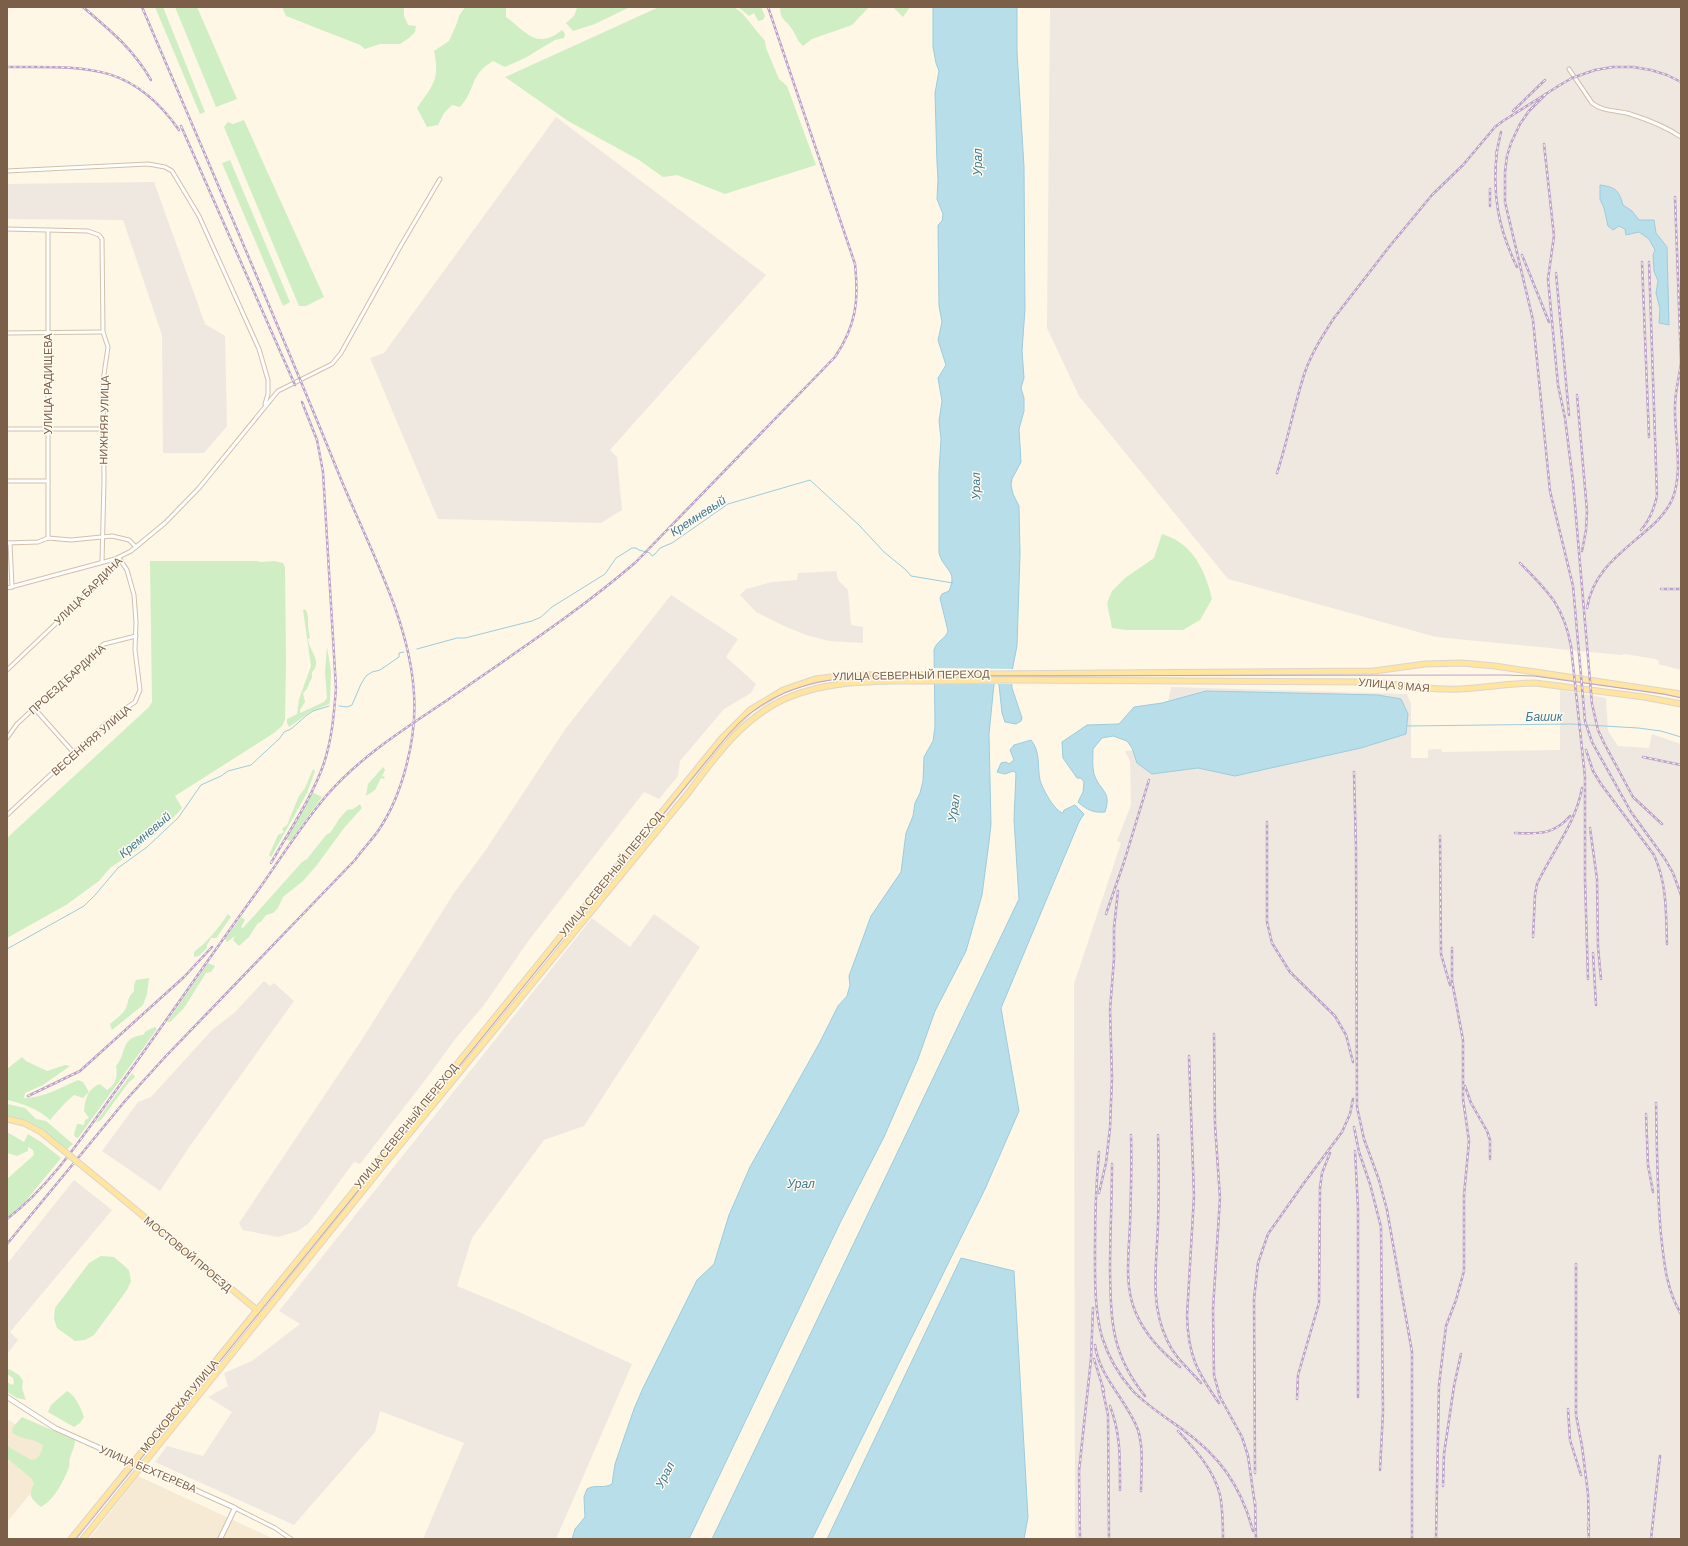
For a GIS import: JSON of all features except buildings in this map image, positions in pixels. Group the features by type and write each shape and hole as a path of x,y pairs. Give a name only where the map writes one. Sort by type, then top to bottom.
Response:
{"main road":[{"name":"УЛИЦА 9 МАЯ","path":"1088,673 1374,671 1425,664 1462,663 1495,666 1681,694"},
{"name":"УЛИЦА СЕВЕРНЫЙ ПЕРЕХОД","path":"256,1310 520,988 702,760 737,722 763,701 783,690 815,679 847,674 1088,673"},
{"name":"УЛИЦА СЕВЕРНЫЙ ПЕРЕХОД","path":"263,1315 711,763 742,727 753,718 780,701 809,690 845,683 1039,680 1080,681"},
{"name":"УЛИЦА 9 МАЯ","path":"1080,681 1375,682 1424,689 1460,689 1493,687 1518,683 1535,683 1644,697 1681,704"},
{"name":"МОСТОВОЙ ПРОЕЗД","path":"7,1119 24,1123 41,1132 263,1315"},
{"name":"МОСКОВСКАЯ УЛИЦА","path":"71,1539 256,1310"},
{"name":"МОСКОВСКАЯ УЛИЦА","path":"83,1539 263,1315"},
{"name":"УЛИЦА БЕХТЕРЕВА","path":"133,1463 142,1466"}],"street":[{"path":"1569,69 1592,103 1598,108 1629,114 1665,126 1681,137"},
{"path":"7,171 148,164 165,167 172,171 199,216 259,350 268,380 268,394 265,406"},
{"name":"УЛИЦА БАРДИНА","path":"7,670 110,572 119,558 136,547 165,523 199,488 278,391 332,364 340,354 440,179"},
{"path":"7,229 48,230"},
{"name":"НИЖНЯЯ УЛИЦА","path":"48,230 88,231 99,235 103,244 104,332 108,347 103,381 102,562"},
{"name":"УЛИЦА РАДИЩЕВА","path":"48,230 48,538"},
{"path":"7,333 104,332"},
{"path":"7,429 103,429"},
{"path":"7,481 48,481"},
{"path":"12,587 8,543 38,542 48,538 71,540 102,536 121,537 129,540 136,547"},
{"path":"7,588 119,558"},
{"name":"ВЕСЕННЯЯ УЛИЦА","path":"7,815 74,753 138,698 140,685 136,656 136,614 133,587 127,570 119,558"},
{"name":"ПРОЕЗД БАРДИНА","path":"7,738 17,724 100,647 104,644 136,636"},
{"path":"34,708 74,753"},
{"name":"УЛИЦА БЕХТЕРЕВА","path":"7,1397 55,1428 133,1463"},
{"name":"УЛИЦА БЕХТЕРЕВА","path":"142,1466 235,1508 275,1528 291,1539"},
{"path":"220,1539 235,1508"}],"shaded area":[{"path":"1050,7 1681,7 1681,670 1658,664 1659,661 1655,659 1625,654 1621,655 1436,637 1228,579 1079,396 1047,328"},
{"path":"556,117 766,275 610,450 617,457 622,510 601,523 438,519 370,358 384,353"},
{"path":"154,182 205,324 225,336 227,426 204,453 163,453 162,335 123,220 7,219 7,184"},
{"path":"836,571 838,580 848,590 851,625 863,627 863,643 829,641 806,635 756,612 740,595 746,589 772,582 797,580 798,573"},
{"path":"671,595 738,639 726,657 756,684 751,693 724,709 680,761 678,776 659,799 644,792 529,940 484,1005 456,1038 360,1164 354,1162 309,1223 298,1231 278,1237 243,1230 239,1223 361,1041 454,893 485,851 566,728"},
{"path":"1171,687 1407,694 1411,704 1411,758 1428,758 1428,750 1434,749 1441,749 1442,752 1560,750 1560,690 1606,698 1608,731 1618,746 1649,748 1652,734 1681,744 1681,1539 1075,1539 1074,984 1121,843 1117,841 1131,805 1130,761 1125,751 1172,748 1167,707"},
{"path":"654,914 700,947 584,1126 544,1140 472,1238 457,1286 517,1311 632,1364 556,1539 423,1539 464,1443 380,1411 375,1432 294,1525 155,1462 167,1446 203,1456 232,1412 208,1397 228,1386 224,1373 252,1361 300,1324 279,1311 592,918 630,947"},
{"path":"264,981 270,986 274,983 294,1001 190,1146 160,1191 102,1151 138,1102 151,1097 212,1030 234,1013"},
{"path":"74,1180 112,1210 10,1332 18,1340 7,1354 7,1264"},
{"path":"7,1419 63,1454 7,1522"},
{"path":"138,1476 274,1539 89,1539"}],"green space":[{"path":"155,7 163,7 205,112 200,114"},
{"path":"175,7 197,7 237,99 216,107"},
{"path":"282,7 404,7 404,16 408,25 416,26 415,32 400,44 380,44 365,49 360,45 286,16"},
{"path":"465,7 506,7 506,17 532,37 545,39 562,30 565,34 564,38 555,40 525,58 505,67 493,61 485,66 476,77 469,95 460,107 452,105 444,113 438,125 427,127 417,108 434,82 436,61 434,51 449,41 459,16"},
{"path":"576,7 630,7 595,24 573,31 566,23 574,16"},
{"path":"659,7 734,7 742,13 765,41 766,48 779,79 787,86 816,165 725,194 677,175 663,177 639,160 568,121 505,77"},
{"path":"738,7 761,7 765,16 763,20 758,21 754,13 749,16"},
{"path":"780,7 869,7 852,25 812,39 803,46 782,17"},
{"path":"893,7 910,7 903,17"},
{"path":"244,120 324,297 306,306 299,306 224,127 228,122 233,124"},
{"path":"230,160 290,302 283,306 222,163"},
{"path":"1162,534 1177,541 1191,553 1205,575 1212,599 1200,620 1183,630 1126,630 1112,628 1107,603 1112,591 1125,578 1154,558"},
{"path":"150,561 274,561 283,563 285,567 285,720 282,726 274,733 175,796 182,808 173,818 157,830 156,834 141,844 141,847 110,868 99,881 66,905 7,938 7,838 149,707 152,702"},
{"path":"305,609 308,617 310,638 308,639 316,660 316,664 312,672 312,678 303,693 305,702 300,710 300,713 324,702 327,698 325,672 327,647 331,671 330,701 329,704 310,712 289,727 287,719 297,714 299,699 311,666 303,610"},
{"path":"383,767 385,770 382,776 385,777 384,779 381,778 375,790 366,796 368,784"},
{"path":"313,769 315,771 307,793 271,857 269,855 278,835 284,832 282,829 287,825 299,796 305,788"},
{"path":"312,792 322,797 290,841 285,839"},
{"path":"360,804 362,808 344,828 317,865 303,881 283,897 278,908 273,913 266,915 261,922 258,923 249,937 239,946 233,940 235,936 227,942 225,939 241,917 245,920 241,927 243,928 302,862 307,859 326,835 331,832 347,810 353,809"},
{"path":"228,914 231,917 216,938 211,938 207,948 199,956 194,957 194,952 212,935"},
{"path":"208,963 215,966 211,972 206,973 184,1008 170,1022 167,1022"},
{"path":"149,978 147,994 143,1005 112,1030 110,1024 121,1015 126,1008 129,998 134,991 136,980"},
{"path":"155,1027 157,1029 78,1138 75,1137 74,1134 77,1124 84,1125 85,1120 89,1118 84,1111 86,1098 90,1091 100,1084 107,1090 110,1088 116,1080 116,1066 127,1043 136,1036 143,1035 146,1031"},
{"path":"22,1057 26,1061 47,1071 65,1065 70,1066 43,1085 25,1093 24,1098 31,1098 45,1094 78,1080 83,1082 89,1092 83,1098 74,1095 50,1120 30,1107 7,1100 7,1069"},
{"path":"132,1073 135,1077 129,1082 101,1120 95,1123"},
{"path":"7,1104 25,1108 36,1119 46,1121 73,1144 66,1150 26,1122 7,1116"},
{"path":"7,1132 24,1142 28,1134 61,1158 24,1203 7,1218 7,1179 34,1155 33,1150 28,1147 28,1151 17,1156 7,1153"},
{"path":"101,1256 114,1257 129,1270 131,1281 127,1290 94,1335 85,1340 75,1341 57,1328 54,1319 55,1308 89,1263"},
{"path":"9,1369 19,1375 23,1381 22,1388 26,1400 17,1398 7,1392 7,1382 12,1385 14,1383 13,1378 7,1374"},
{"path":"67,1391 75,1399 84,1417 80,1423 74,1427 48,1412 51,1405"},
{"path":"22,1417 75,1440 69,1467 58,1490 46,1504 41,1507 35,1502 31,1494 34,1484 32,1479 7,1458 7,1446 31,1460 34,1460 39,1456 43,1446 36,1441 19,1437 12,1432 13,1427"}],"water":[{"name":"Урал","path":"933,7 1017,7 1017,52 1024,167 1025,309 1022,351 1024,378 1021,388 1024,398 1024,411 1019,429 1021,462 1012,479 1011,485 1013,494 1019,506 1020,554 1017,646 1011,676 1012,688 1022,718 1021,721 1016,724 1005,722 1002,713 999,685 998,683 994,684 989,734 991,824 982,895 966,951 935,1011 918,1059 884,1137 841,1221 689,1539 572,1539 575,1529 585,1517 584,1497 587,1489 612,1484 615,1464 643,1388 697,1280 714,1264 729,1215 750,1167 820,1042 838,1006 847,996 850,985 849,976 871,916 901,872 906,833 913,816 915,803 920,793 923,781 924,757 933,741 935,726 934,650 948,631 940,598 942,594 949,591 952,579 951,574 941,559 939,553 939,472 941,439 939,421 942,401 938,378 946,365 938,340 942,322 939,306 938,225 942,221 943,214 937,199 938,179 935,93 939,71 933,47"},
{"path":"1600,185 1616,190 1623,205 1632,211 1639,220 1654,220 1656,233 1667,247 1669,325 1659,323 1660,309 1656,293 1658,281 1654,271 1653,255 1655,250 1649,239 1639,232 1626,235 1625,229 1619,226 1613,230 1608,226 1604,208 1600,199"},
{"path":"1206,691 1378,695 1401,699 1408,714 1406,734 1361,748 1235,776 1198,768 1152,774 1137,763 1132,748 1127,741 1113,736 1102,738 1093,749 1093,765 1096,780 1106,795 1107,805 1105,812 1090,810 1078,802 1083,792 1084,782 1081,778 1077,778 1063,758 1062,742 1087,725 1119,724 1134,707 1162,703"},
{"path":"1031,740 1036,749 1041,784 1056,809 1063,813 1064,810 1075,805 1084,814 1079,822 1001,1008 1019,1111 985,1189 812,1539 712,1539 1019,899 1014,820 1016,773 1013,771 1005,774 997,772 1001,763 1006,762 1009,764 1014,760 1010,750 1014,745"},
{"path":"961,1258 1014,1271 1028,1517 1024,1539 827,1539"}],"pier":[{"path":"932,668 1014,669 1014,684 932,683"}],"waterway":[{"name":"Кремневый","path":"417,649 457,638 465,638 532,621 541,617 552,607 605,574 616,558 632,548 650,553 652,556 660,548 672,543 728,504 810,480 859,525 884,552 911,576 953,583"},
{"name":"Кремневый","path":"339,706 347,707 352,705 366,676 372,672 380,670 399,657 399,653 404,652"},
{"name":"Кремневый","path":"7,949 84,906 118,868 147,847 178,818 201,785 221,776 228,771 251,765 280,738 284,732 291,729 313,711 329,706"},
{"name":"Башик","path":"1407,726 1571,724 1638,728 1661,731 1681,737"}],"tram line":[{"path":"76,1539 730,733 739,723 769,701 785,693 819,682 874,676 1504,675 1534,676 1664,694 1681,698"}],"railway":[{"path":"83,7 129,49 151,80"},
{"path":"7,1244 125,1101 166,1056 355,860 387,817 401,783 411,747 414,711 411,666 396,609 266,297 142,7"},
{"path":"7,1219 23,1206 53,1175 80,1141 300,829 340,781 383,744 567,617 636,562 835,357 842,346 852,324 856,302 857,290 855,264 768,7"},
{"path":"7,67 59,67 82,69 104,73 124,80 143,91 161,107 179,130"},
{"path":"1277,473 1305,372 1314,351 1334,318 1389,247 1432,195 1463,165 1495,127 1572,78 1595,70 1613,67 1633,67 1651,70 1667,75 1681,82"},
{"path":"1513,111 1545,80"},
{"path":"1546,94 1529,111 1520,124 1511,143 1507,156 1505,172 1505,202 1533,320 1550,491 1573,586 1585,721 1592,742 1631,812 1665,859 1673,873 1681,895"},
{"path":"181,126 295,385"},
{"path":"1496,155 1501,132"},
{"path":"1544,144 1554,236 1548,279 1558,385 1565,418 1573,482 1592,704 1598,730 1633,797 1662,824"},
{"path":"1497,151 1495,182 1498,210 1505,238 1517,267"},
{"path":"1490,189 1490,206"},
{"path":"1675,197 1681,363"},
{"path":"1522,255 1549,322"},
{"path":"1642,262 1649,437"},
{"path":"1641,530 1651,514 1657,496 1649,262"},
{"path":"1556,273 1569,415"},
{"path":"1587,608 1595,583 1602,573 1618,555 1658,520 1672,500 1676,489 1678,465 1675,406 1676,390 1681,363"},
{"path":"1577,395 1587,511 1586,530 1582,551"},
{"path":"271,863 307,801 324,763 331,736 336,688 323,472 317,440 302,402"},
{"path":"1520,563 1539,582 1559,609 1564,619 1571,646 1585,777 1585,880 1588,979"},
{"path":"1661,589 1681,589"},
{"path":"1586,750 1593,771 1601,784 1654,855 1664,887 1667,944"},
{"path":"1643,757 1681,765"},
{"path":"1354,772 1356,849 1357,1107 1364,1139 1379,1180 1387,1210 1412,1352 1412,1539"},
{"path":"1106,914 1124,862 1149,780"},
{"path":"1533,937 1537,884 1575,813 1582,788"},
{"path":"1515,833 1538,833 1552,830 1558,827 1570,816"},
{"path":"1267,822 1267,922 1272,943 1290,972 1335,1016 1346,1035 1353,1062"},
{"path":"1590,828 1597,879 1598,947 1601,979"},
{"path":"1440,836 1441,954 1450,985"},
{"path":"1099,1193 1106,1163 1110,1128 1112,1078 1110,1010 1114,959 1114,928 1118,891"},
{"path":"28,1096 80,1071 184,977 212,947"},
{"path":"1436,1539 1439,1385 1446,1326 1456,1300 1464,1271 1464,1195 1469,1141 1463,1099 1463,1040 1452,981 1452,948"},
{"path":"1593,953 1596,1005"},
{"path":"1214,1034 1215,1125 1220,1198 1213,1309 1214,1375 1220,1397 1242,1437 1248,1456 1255,1505"},
{"path":"1189,1056 1194,1196 1187,1316 1189,1342 1199,1372 1219,1403"},
{"path":"1465,1086 1471,1103 1487,1131 1490,1140 1490,1159"},
{"path":"1255,1473 1254,1299 1258,1263 1268,1234 1342,1132 1350,1114 1353,1099"},
{"path":"1656,1103 1657,1169 1663,1255 1666,1275 1672,1295 1681,1314"},
{"path":"1646,1114 1648,1165 1653,1192"},
{"path":"1354,1127 1359,1152 1370,1184 1381,1227 1383,1411 1380,1470"},
{"path":"1131,1135 1131,1191 1128,1268 1129,1290 1135,1311 1144,1328 1160,1349 1180,1367"},
{"path":"1158,1135 1159,1201 1155,1282 1158,1312 1161,1326 1170,1346 1201,1383"},
{"path":"1355,1151 1358,1208 1358,1397"},
{"path":"1099,1152 1095,1211 1095,1280 1099,1326 1104,1344 1114,1365 1132,1390 1149,1406 1195,1439 1218,1461 1235,1486 1242,1500 1253,1531"},
{"path":"1297,1399 1298,1375 1319,1303 1320,1188 1322,1173 1330,1153"},
{"path":"1112,1164 1110,1270 1111,1305 1115,1336 1125,1366 1145,1396"},
{"path":"1576,1264 1576,1415 1582,1446 1588,1494 1589,1529"},
{"path":"1080,1539 1079,1471 1091,1359 1093,1308"},
{"path":"1095,1345 1098,1357 1107,1378 1133,1419 1138,1430 1142,1453 1141,1491"},
{"path":"1443,1486 1444,1454 1454,1386 1461,1354"},
{"path":"1094,1359 1104,1391"},
{"path":"1102,1387 1108,1415 1109,1539"},
{"path":"1110,1406 1114,1416 1118,1437 1120,1458 1120,1490"},
{"path":"1568,1409 1570,1440 1581,1475"},
{"path":"1178,1431 1203,1460 1217,1486 1222,1506 1223,1539"},
{"path":"1651,1539 1660,1456"},
{"path":"1255,1501 1256,1539"},
{"path":"1588,1524 1589,1539"}]}
